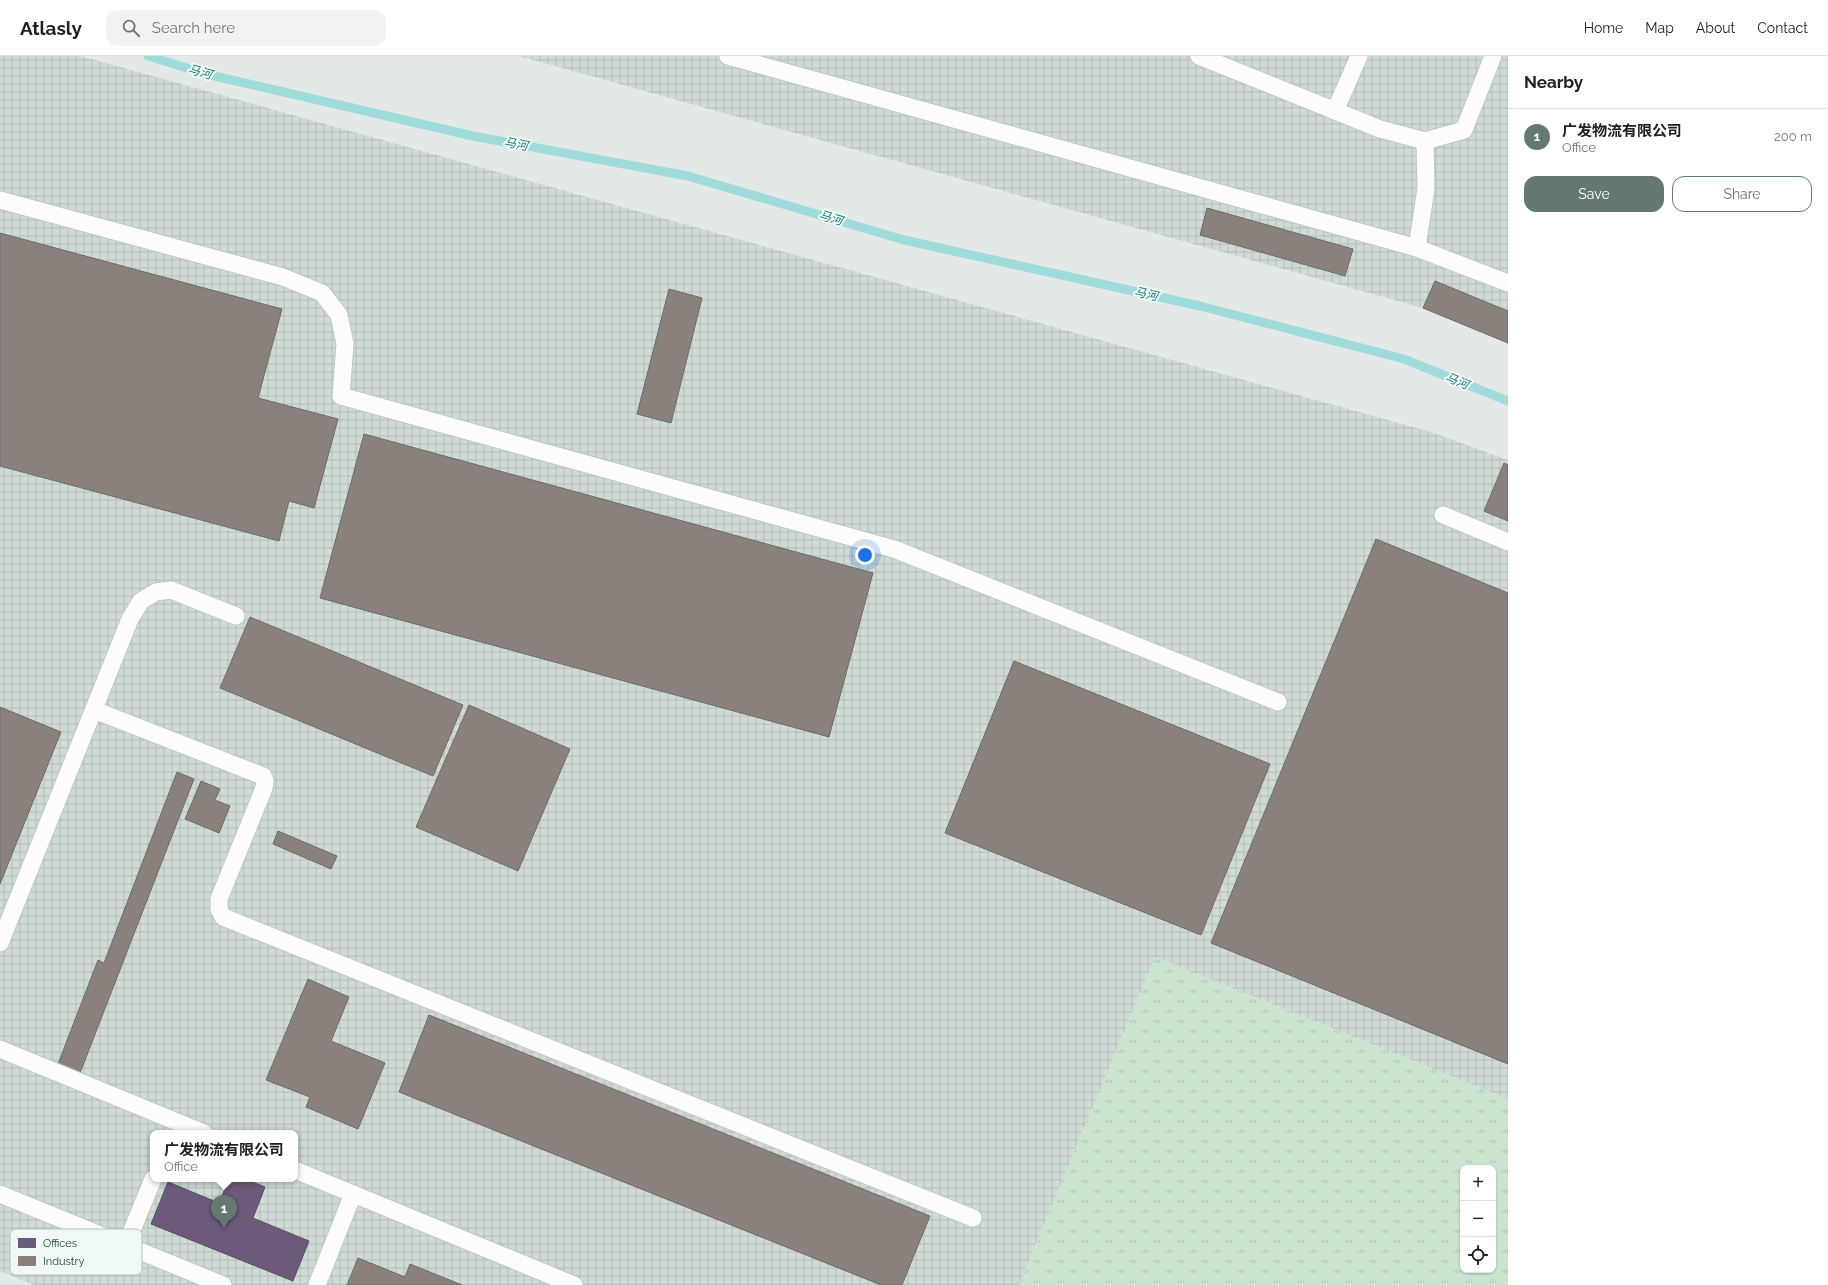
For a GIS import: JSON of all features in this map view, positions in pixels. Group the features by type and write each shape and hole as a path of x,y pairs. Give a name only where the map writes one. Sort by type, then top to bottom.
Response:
{"lane":[{"path":"728,56 1417,248 1508,283"},
{"path":"1199,56 1380,129 1425,141 1464,130 1493,56"},
{"path":"1335,111 1359,56"},
{"path":"1417,248 1426,188 1425,141"},
{"path":"0,200 284,277 322,293 339,315 345,344 341,396 894,550 1278,702"},
{"path":"1443,515 1508,542"},
{"path":"0,943 130,619 141,601 156,592 171,590 236,616"},
{"path":"94,710 263,776 265,781 264,788 219,900 218,909 224,917 973,1218"},
{"path":"0,1049 174,1127 189,1130"},
{"path":"298,1171 574,1285"},
{"path":"133,1229 152,1182"},
{"path":"0,1194 86,1229"},
{"path":"317,1285 353,1194"},
{"path":"142,1252 223,1285"}],"shaded area":[{"path":"0,56 81,56 1431,432 1508,460 1508,1099 1155,957 1019,1285 34,1285 0,1271"},
{"path":"519,56 1508,56 1508,343 1423,308"}],"green space":[{"path":"1155,957 1508,1099 1508,1285 1019,1285"}],"building: Offices":[{"path":"168,1182 219,1203 228,1182 252,1182 265,1187 253,1218 309,1241 293,1281 151,1224"}],"building: Industry":[{"path":"1207,208 1353,249 1345,276 1200,235"},
{"path":"0,233 282,309 258,398 338,419 314,508 289,501 279,541 0,466"},
{"path":"1435,281 1508,311 1508,343 1423,308"},
{"path":"669,289 702,298 671,423 637,414"},
{"path":"364,434 873,573 829,737 320,598"},
{"path":"1504,463 1508,465 1508,521 1484,511"},
{"path":"1376,539 1508,593 1508,1064 1211,943"},
{"path":"250,617 463,705 433,776 220,688"},
{"path":"1014,661 1270,764 1201,935 945,833"},
{"path":"469,705 570,749 518,871 416,827"},
{"path":"0,707 61,732 0,884"},
{"path":"177,772 194,779 80,1073 58,1064 98,960 104,963"},
{"path":"201,781 220,789 215,800 230,806 219,833 185,819"},
{"path":"278,831 337,856 331,869 273,844"},
{"path":"308,979 349,997 331,1041 385,1063 358,1129 306,1107 310,1097 266,1080"},
{"path":"429,1015 930,1216 902,1285 881,1285 399,1092"},
{"path":"358,1258 405,1277 410,1264 462,1285 347,1285"}],"waterway":[{"name":"马河","path":"148,56 206,74 473,136 688,176 904,240 1200,306 1404,359 1508,401"}],"place":[{"name":"广发物流有限公司","path":"224,1228"}]}
